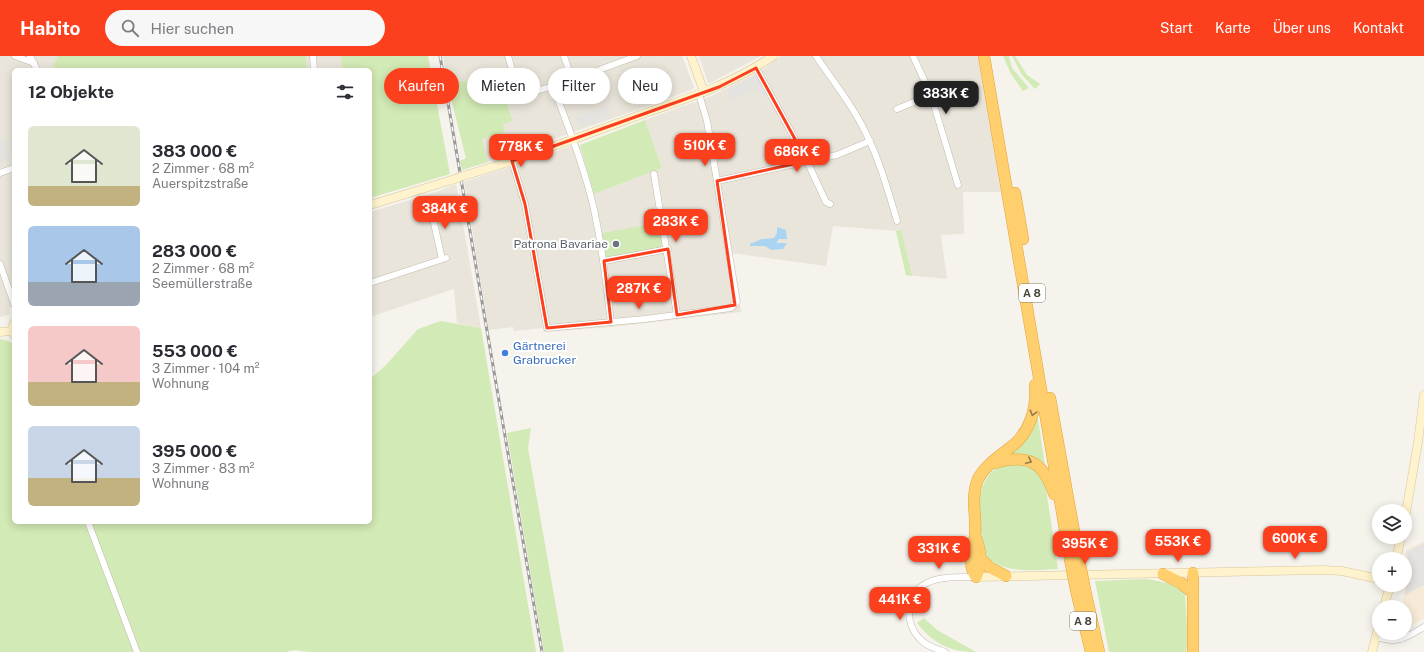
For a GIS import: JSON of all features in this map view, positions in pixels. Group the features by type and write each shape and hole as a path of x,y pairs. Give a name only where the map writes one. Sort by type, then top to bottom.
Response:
{"highway":[{"name":"A 8","path":"984,56 1065,526 1081,590 1091,652"},
{"name":"A 8","path":"992,56 1074,559"},
{"path":"975,536 971,571 976,577 981,559 975,536 975,488 981,474 1021,438 1030,420 1035,403 1036,387 1034,368 1036,361"},
{"path":"992,463 1020,458 1029,460 1039,467 1050,483 1065,526"},
{"path":"981,559 989,566 1006,576"},
{"path":"1193,572 1193,652"},
{"path":"1164,574 1181,583 1192,592"},
{"name":"A 8","path":"1081,590 1090,612 1099,652"},
{"path":"1090,612 1103,652"}],"main road":[{"path":"691,56 702,93"},
{"path":"372,204 512,161 702,93 756,68 773,56"},
{"path":"0,332 12,330"},
{"path":"1407,504 1424,395"},
{"path":"976,577 1323,570 1342,571 1372,577"},
{"path":"1372,652 1375,640"}],"street":[{"path":"15,56 34,63"},
{"path":"30,56 36,68"},
{"path":"313,56 314,68"},
{"path":"508,56 519,87 524,93 531,93 548,88"},
{"path":"564,56 568,68"},
{"path":"601,68 625,58 637,56"},
{"path":"816,56 860,122 870,141 883,173 896,221"},
{"path":"913,56 931,95 958,185"},
{"path":"756,68 806,161 826,202 830,204"},
{"path":"512,161 525,204 547,328 731,308 737,302 702,93"},
{"path":"897,109 931,95"},
{"path":"560,104 573,139 593,206 604,261 611,322"},
{"path":"717,181 837,155 870,141"},
{"path":"0,173 12,169"},
{"path":"654,174 668,249 677,314"},
{"path":"372,282 444,259 430,205"},
{"path":"604,261 668,249"},
{"path":"0,264 12,298"},
{"path":"89,524 137,652"},
{"path":"945,652 923,642 913,629 909,613 912,599 919,588 930,581 949,578 976,577"},
{"path":"1412,633 1424,627"},
{"path":"1386,640 1399,640"}],"highlighted area":[{"path":"756,68 807,161 717,181 735,305 677,315 668,249 604,261 611,322 547,328 525,204 512,161 719,87"}],"shaded area":[{"path":"0,56 56,56 62,68 12,68 12,307 9,308 10,313 8,315 0,317"},
{"path":"306,56 341,56 342,68 307,68"},
{"path":"443,56 682,56 694,87 693,89 672,97 672,68 618,68 618,104 653,104 488,162 482,139 505,132 503,124 513,121 507,104 540,104 540,68 467,68 467,81 459,82 459,68 445,68"},
{"path":"699,56 761,56 708,83"},
{"path":"781,56 978,56 1001,192 963,192 964,234 941,235 947,279 906,275 896,231 833,226 826,266 731,253 741,312 612,327 544,332 543,328 514,331 513,327 489,330 464,182 569,147 580,145 594,194 662,168 645,120 709,97 759,72"},
{"path":"755,75 767,95 762,98 756,88 733,101 727,91"},
{"path":"607,106 610,116 580,127 576,117"},
{"path":"519,134 525,148 520,150 515,136"},
{"path":"6,139 10,160 0,163 0,141"},
{"path":"456,184 481,328 457,323 454,289 372,316 372,211 439,191"},
{"path":"12,252 12,268 7,254"},
{"path":"1424,541 1424,618 1412,625 1412,600 1403,600 1404,592 1412,592 1412,552 1406,552 1406,550"},
{"path":"1424,543 1424,585 1412,592 1412,552 1407,551"}],"green space":[{"path":"56,56 306,56 307,68 58,68 52,66 58,59"},
{"path":"341,56 428,56 430,68 384,68 384,104 437,104 450,174 372,197 372,68 342,68"},
{"path":"1003,56 1009,56 1012,68 1029,88 1023,91 1011,74"},
{"path":"1012,56 1015,56 1027,75 1040,84 1035,89 1022,75"},
{"path":"467,81 467,104 507,104 513,121 503,124 505,132 482,139 488,162 462,170 460,161 466,158 452,104 459,104 459,82"},
{"path":"645,120 662,168 594,194 580,145"},
{"path":"657,223 662,226 663,249 605,258 601,236 603,233"},
{"path":"901,230 912,276 906,275 896,231"},
{"path":"441,321 481,328 536,652 309,652 294,650 286,652 0,652 0,339 12,343 12,524 372,524 372,377 386,365 418,329"},
{"path":"1037,412 1046,472 1004,456"},
{"path":"531,428 528,448 564,652 544,652 507,433"},
{"path":"1022,463 1038,472 1045,482 1058,569 1011,569 986,557 981,535 979,510 982,487 987,477 998,467 1008,464"},
{"path":"1147,579 1173,585 1185,595 1188,641 1186,652 1109,652 1095,581"},
{"path":"924,618 937,630 976,652 967,652 950,648 936,641 917,623"}],"water":[{"path":"777,227 786,230 787,239 779,239 776,243 787,243 783,249 771,250 765,246 750,246 750,244 762,239 774,238 777,233"}],"railway":[{"path":"440,56 542,652"}],"place":[{"name":"Patrona Bavariae","path":"616,244"},
{"name":"Gärtnerei Grabrucker","path":"505,353"}]}
